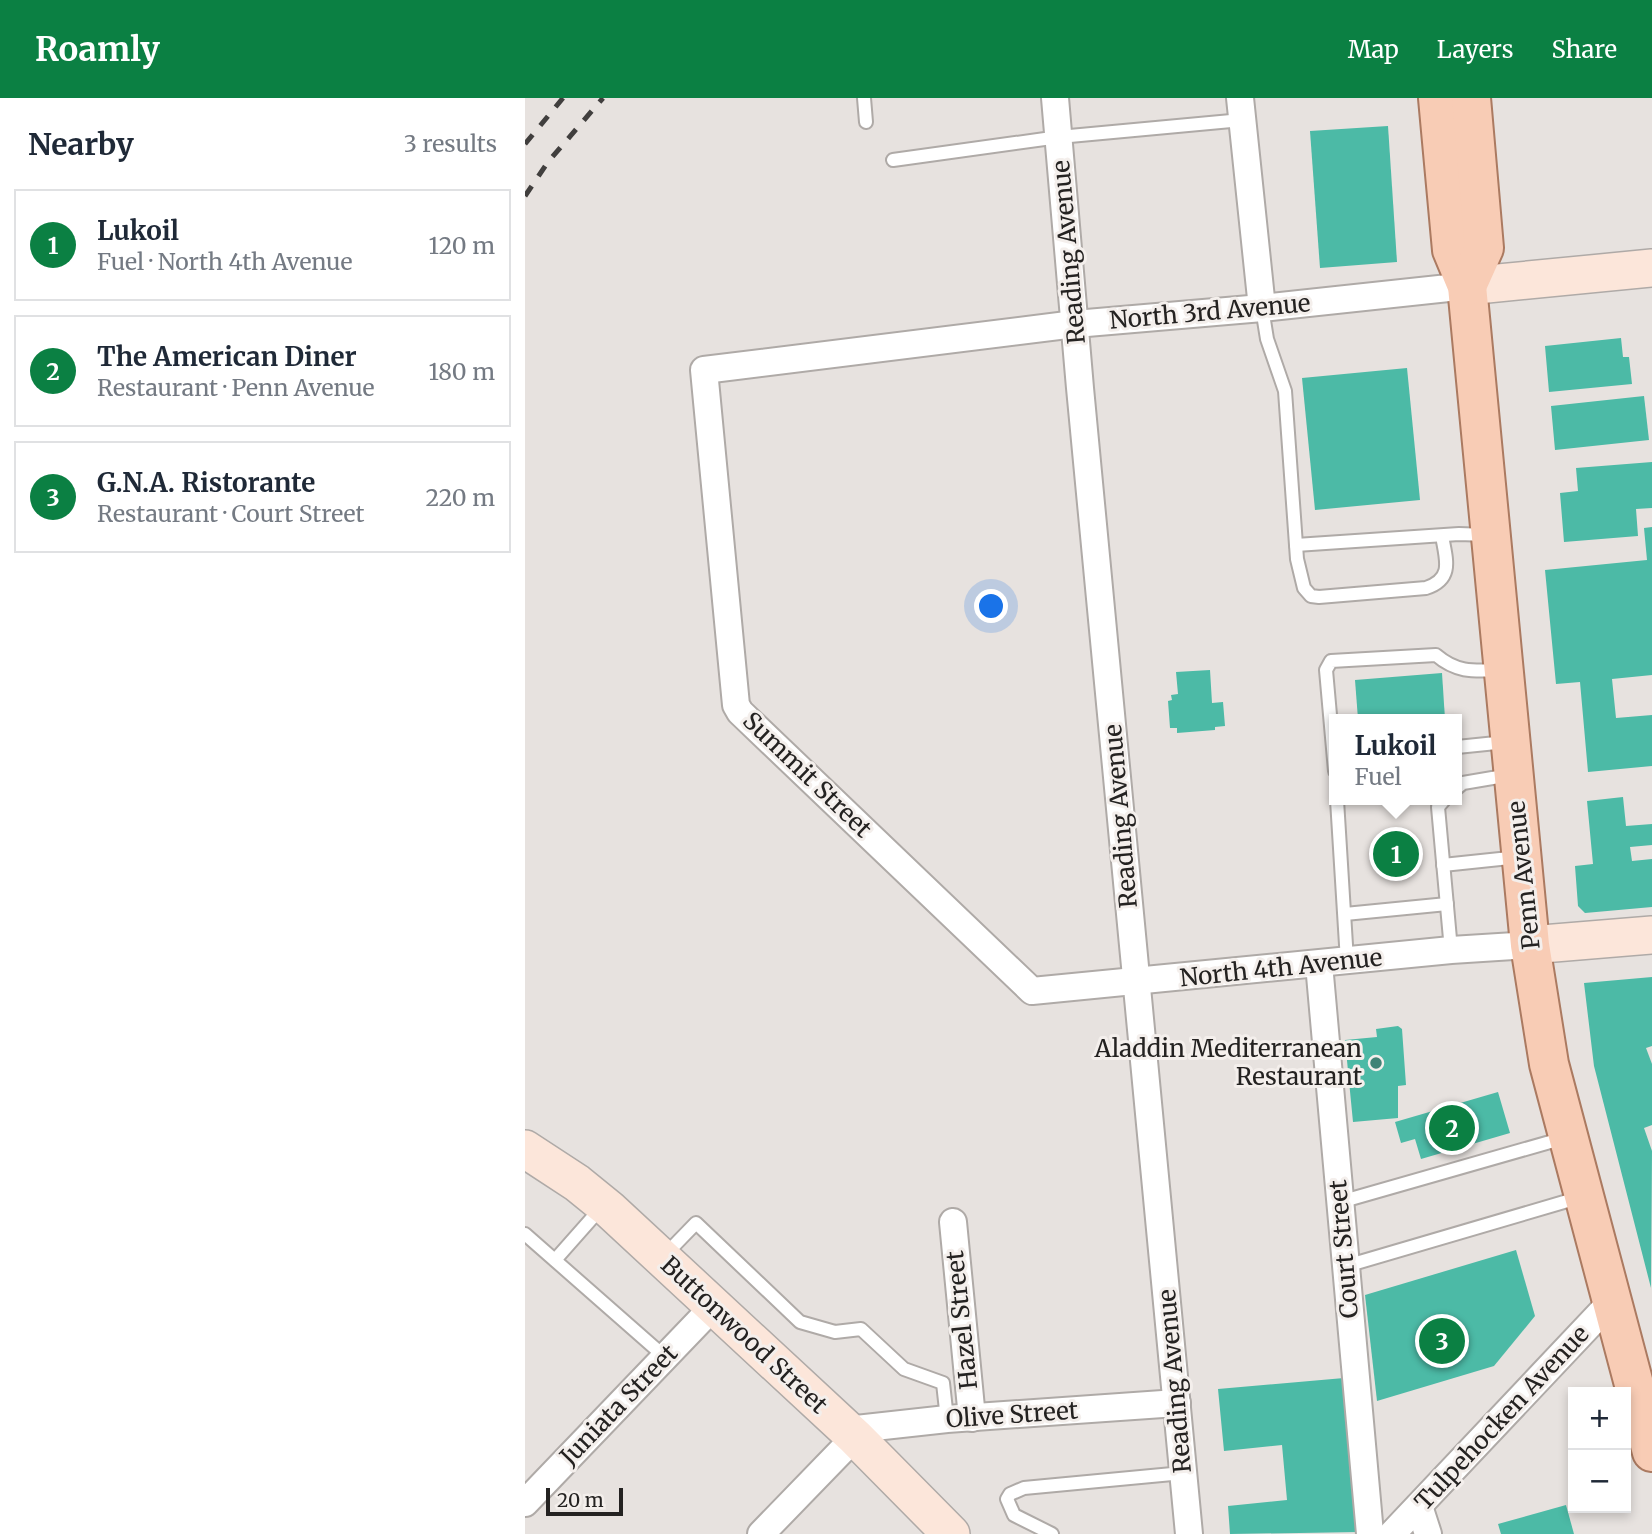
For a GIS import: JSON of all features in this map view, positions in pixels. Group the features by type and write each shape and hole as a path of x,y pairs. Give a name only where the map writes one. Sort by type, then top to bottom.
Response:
{"main road":[{"name":"Penn Avenue","path":"1439,98 1452,250 1467,286 1530,945 1549,1064 1652,1452"},
{"path":"1467,286 1485,248 1471,98"}],"street":[{"name":"Reading Avenue","path":"1055,98 1189,1534"},
{"path":"1241,109 1262,308"},
{"path":"1467,286 1652,268"},
{"name":"North 3rd Avenue","path":"704,370 1076,324 1467,286"},
{"name":"Summit Street","path":"704,370 736,705 740,712 1032,991"},
{"path":"1530,945 1652,935"},
{"name":"North 4th Avenue","path":"1032,991 1451,950 1530,945"},
{"name":"Court Street","path":"1319,964 1370,1534"},
{"name":"Buttonwood Street","path":"525,1149 577,1183 604,1205 851,1434 945,1532"},
{"name":"Hazel Street","path":"953,1222 959,1419"},
{"name":"Tulpehocken Avenue","path":"1392,1534 1612,1301"},
{"name":"Juniata Street","path":"525,1503 713,1307"},
{"name":"Olive Street","path":"851,1434 959,1419 1177,1403"},
{"path":"761,1534 851,1434"},
{"path":"1419,1506 1428,1534"}],"lane":[{"path":"864,98 866,122"},
{"path":"893,160 1241,109"},
{"path":"1262,308 1267,339 1285,391 1296,545 1304,588 1311,596 1319,597 1439,584 1445,575 1446,563 1442,536"},
{"path":"1296,545 1458,534 1491,536"},
{"path":"1330,714 1326,670 1331,661 1436,656 1449,666 1471,671 1504,669"},
{"path":"1462,748 1512,758"},
{"path":"1462,784 1512,758"},
{"path":"1337,805 1347,961"},
{"path":"1441,805 1443,864 1451,950"},
{"path":"1443,864 1522,857"},
{"path":"1345,914 1447,904"},
{"path":"1340,1202 1568,1137"},
{"path":"1346,1266 1585,1196"},
{"path":"555,1260 604,1205"},
{"path":"662,1259 696,1223 800,1322 835,1332 861,1329 904,1369 943,1384 959,1419"},
{"path":"525,1234 665,1357"},
{"path":"1052,1534 1014,1515 1007,1499 1010,1494 1024,1488 1183,1473"}],"building":[{"path":"1388,126 1397,262 1320,268 1310,131"},
{"path":"1621,338 1623,357 1629,357 1632,384 1549,392 1545,346"},
{"path":"1407,368 1420,500 1315,510 1302,378"},
{"path":"1644,396 1649,440 1555,450 1551,406"},
{"path":"1652,462 1652,508 1636,509 1638,536 1564,542 1560,493 1578,491 1576,468"},
{"path":"1652,527 1652,675 1612,679 1616,718 1652,715 1652,766 1588,772 1580,682 1556,684 1545,570 1647,560 1644,528"},
{"path":"1210,670 1212,703 1223,702 1225,726 1215,727 1215,730 1177,733 1177,728 1170,728 1168,701 1172,700 1171,695 1178,694 1176,672"},
{"path":"1442,673 1445,714 1358,714 1355,680"},
{"path":"1623,797 1626,826 1652,824 1652,845 1630,847 1632,861 1652,859 1652,907 1585,913 1578,906 1575,866 1593,864 1587,801"},
{"path":"1652,977 1652,1046 1646,1048 1652,1064 1652,1125 1644,1128 1652,1151 1651,1288 1594,1066 1584,983"},
{"name":"Aladdin Mediterranean Restaurant","path":"1398,1026 1402,1029 1406,1085 1398,1086 1398,1118 1353,1122 1345,1040 1377,1037 1376,1029"},
{"path":"1498,1092 1510,1133 1421,1159 1415,1139 1401,1143 1395,1122"},
{"path":"1516,1250 1535,1316 1494,1366 1377,1401 1365,1295"},
{"path":"1344,1378 1359,1532 1230,1534 1228,1506 1287,1500 1282,1445 1224,1451 1218,1389"},
{"path":"1566,1505 1574,1534 1501,1534 1498,1524"}],"railway":[{"path":"525,144 563,98"},
{"path":"525,196 548,162 603,98"}],"place":[{"name":"Lukoil","path":"1396,854"},
{"name":"Aladdin Mediterranean Restaurant","path":"1376,1063"},
{"name":"The American Diner","path":"1452,1128"},
{"name":"G.N.A. Ristorante","path":"1442,1341"}]}
